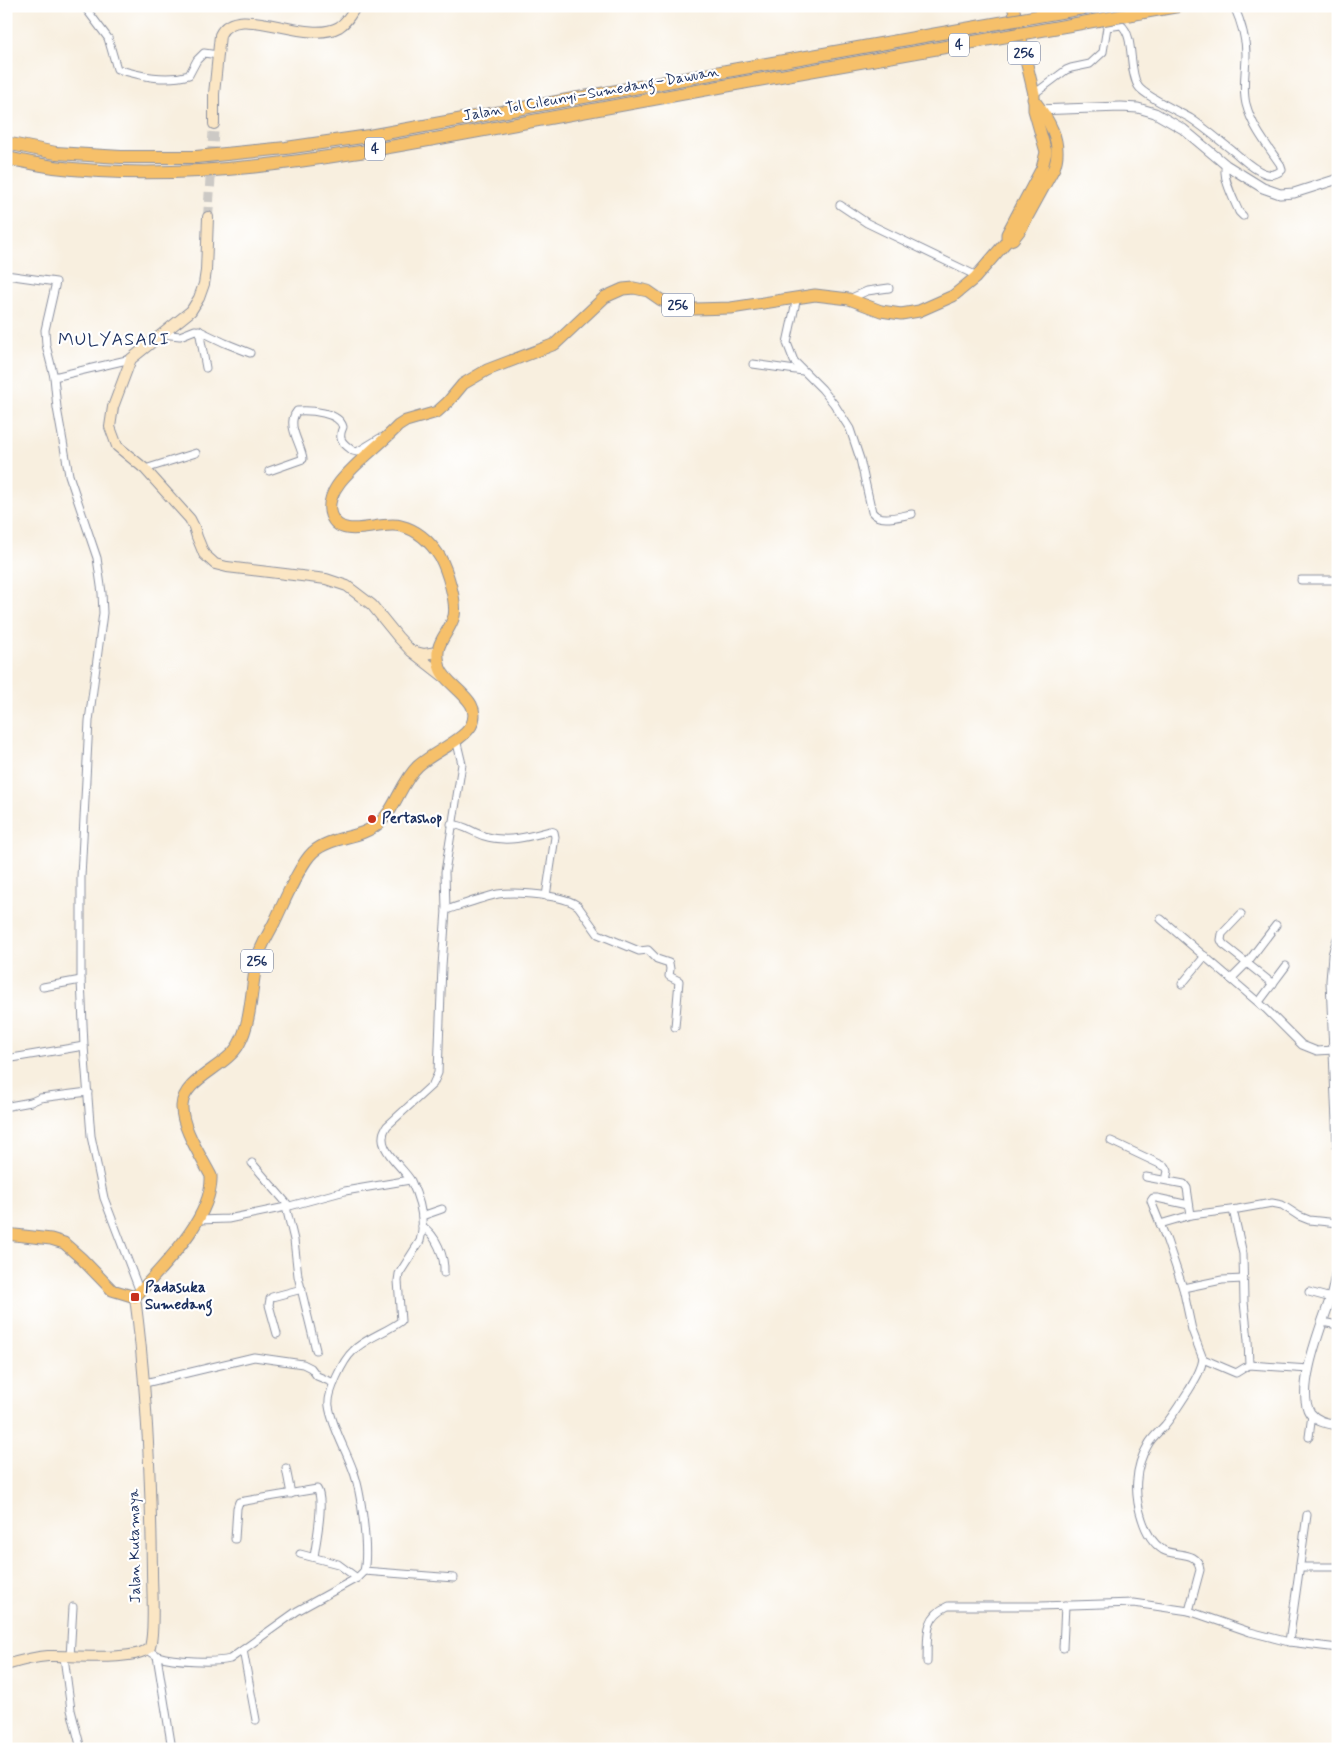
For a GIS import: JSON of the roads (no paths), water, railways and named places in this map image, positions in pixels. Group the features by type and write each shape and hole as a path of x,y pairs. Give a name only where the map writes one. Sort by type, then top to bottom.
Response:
{"highway":[{"name":"Jalan Tol Cileunyi–Sumedang–Dawuan","path":"6,143 56,153 121,157 196,157 286,148 369,136 1095,6"},
{"name":"Jalan Tol Cileunyi–Sumedang–Dawuan","path":"6,158 54,167 121,172 197,171 288,163 372,150 1178,6"}],"main road":[{"path":"214,124 218,55 222,28 231,17 251,11 306,27 328,30 338,27 348,19 356,6"},
{"name":"256","path":"1013,6 1046,152 1046,171"},
{"name":"256","path":"437,652 440,640 451,623 454,609 451,589 443,564 432,546 416,532 401,526 390,525 357,529 340,527 335,522 330,511 330,503 338,486 361,460 398,426 406,421 441,409 462,384 472,378 502,363 555,344 587,313 615,292 634,288 648,291 662,300 695,310 731,308 797,297 815,296 849,299 882,311 901,314 919,310 953,296 977,276 1007,241 1013,238 1020,230 1030,199 1046,171 1058,160 1055,136 1045,113 1036,103"},
{"path":"208,217 206,271 199,298 191,311 131,359 113,407 110,427 117,446 144,469 190,519 200,546 215,564 326,579 347,586 372,605 398,637 443,676"},
{"path":"412,651 424,654 437,652 438,664 443,676"},
{"name":"256","path":"138,1294 166,1264 198,1220 209,1196 211,1176 186,1126 182,1105 187,1093 196,1081 224,1060 240,1043 260,952 295,880 313,852 321,847 367,831 378,824 390,810 406,780 419,765 456,739 470,726 474,714 469,701 443,676"},
{"path":"6,1234 51,1239 64,1243 82,1258 112,1290 138,1294"},
{"name":"Jalan Kutamaya","path":"138,1294 149,1443 152,1549 152,1638 148,1650"},
{"path":"6,1664 47,1656 113,1656 148,1650"}],"street":[{"path":"1036,103 1071,68 1090,64 1103,52 1107,28 1121,24 1125,28 1129,40 1133,71 1139,87 1145,94 1174,108 1195,122 1251,166 1264,173 1277,174 1282,170 1280,164 1256,129 1246,102 1244,83 1245,40 1234,6"},
{"path":"86,7 108,38 117,69 141,76 176,79 189,75 197,60 204,53 218,55"},
{"path":"1036,103 1068,110 1121,107 1138,108 1155,113 1183,129 1226,166 1263,188 1280,194 1294,192 1338,179"},
{"path":"1226,166 1224,169 1225,177 1239,212 1243,216"},
{"path":"840,205 864,222 977,276"},
{"path":"6,275 56,282 45,330 47,352 54,377 58,417 69,475 97,558 102,593 103,613 89,721 81,877 84,1046 91,1136 104,1198 138,1294"},
{"path":"849,299 867,292 888,288"},
{"path":"797,297 787,343 791,357 822,388 850,429 860,459 870,508 874,515 879,518 912,514"},
{"path":"162,334 180,336 198,330 250,353"},
{"path":"198,330 206,368"},
{"path":"54,377 131,359"},
{"path":"753,364 803,371"},
{"path":"268,471 303,459 293,428 294,415 297,411 317,411 340,420 343,427 340,438 354,452 390,435"},
{"path":"144,469 196,453"},
{"path":"1301,580 1338,580"},
{"path":"148,1650 158,1656 196,1661 224,1660 235,1656 297,1611 357,1578 364,1571 364,1541 359,1490 329,1406 330,1393 354,1349 401,1321 399,1274 420,1241 422,1216 417,1196 410,1180 387,1152 383,1133 387,1126 433,1084 438,1073 446,910 445,872 451,824 462,764 456,739"},
{"path":"451,824 465,826 487,837 508,839 526,838 550,831 554,832 550,897"},
{"path":"446,910 497,894 527,894 550,897 577,904 596,932 602,936 638,952 648,950 657,959 669,963 669,976 679,982 675,1027"},
{"path":"1241,914 1222,934 1221,940 1273,984"},
{"path":"1161,919 1259,1002 1302,1045 1317,1051 1334,1050"},
{"path":"1231,979 1247,963 1276,925"},
{"path":"1338,940 1334,949 1331,982 1336,1030 1334,1050 1338,1146"},
{"path":"1182,984 1206,956"},
{"path":"1259,1002 1286,966"},
{"path":"43,987 82,980"},
{"path":"6,1059 84,1046"},
{"path":"9,1106 31,1102 40,1098 88,1092"},
{"path":"1112,1141 1166,1167 1168,1171 1166,1180"},
{"path":"252,1163 287,1207 297,1266 316,1350"},
{"path":"1146,1176 1184,1184 1187,1188 1191,1215"},
{"path":"198,1220 228,1219 287,1207 345,1191 410,1180"},
{"path":"1189,1205 1153,1198 1151,1201 1183,1288 1192,1330 1203,1359 1202,1367 1177,1409 1147,1446 1138,1468 1136,1487 1137,1502 1147,1534 1166,1551 1193,1557 1199,1564 1200,1570 1189,1611"},
{"path":"1160,1224 1191,1215 1277,1203 1309,1220 1338,1223"},
{"path":"422,1216 442,1209"},
{"path":"1233,1210 1243,1254 1244,1302 1249,1365"},
{"path":"422,1226 430,1231 440,1247 444,1273"},
{"path":"1309,1437 1312,1415 1306,1400 1309,1369 1316,1337 1331,1298 1338,1266"},
{"path":"1183,1288 1222,1280 1244,1279"},
{"path":"277,1334 269,1306 270,1299 302,1290"},
{"path":"1309,1292 1331,1298"},
{"path":"1322,1322 1338,1325"},
{"path":"145,1383 254,1356 303,1364 310,1368 317,1376 334,1383"},
{"path":"1203,1359 1236,1373 1249,1365 1309,1369"},
{"path":"1312,1415 1321,1422 1338,1425"},
{"path":"286,1468 291,1494"},
{"path":"235,1539 239,1502 317,1489 320,1505 314,1557"},
{"path":"1288,1642 1307,1514"},
{"path":"300,1554 338,1564 357,1578"},
{"path":"1300,1567 1338,1567"},
{"path":"364,1571 454,1578"},
{"path":"927,1662 929,1624 935,1613 948,1606 1134,1603 1189,1611 1250,1632 1288,1642 1338,1648"},
{"path":"1063,1648 1065,1605"},
{"path":"73,1607 67,1657 71,1710 81,1749"},
{"path":"243,1650 256,1720"},
{"path":"158,1656 172,1749"}],"tunnel":[{"path":"208,217 214,124"}],"place":[{"name":"Pertashop","path":"372,819"},
{"name":"Padasuka Sumedang","path":"135,1297"}],"district":[{"name":"MULYASARI","path":"114,340"}]}
